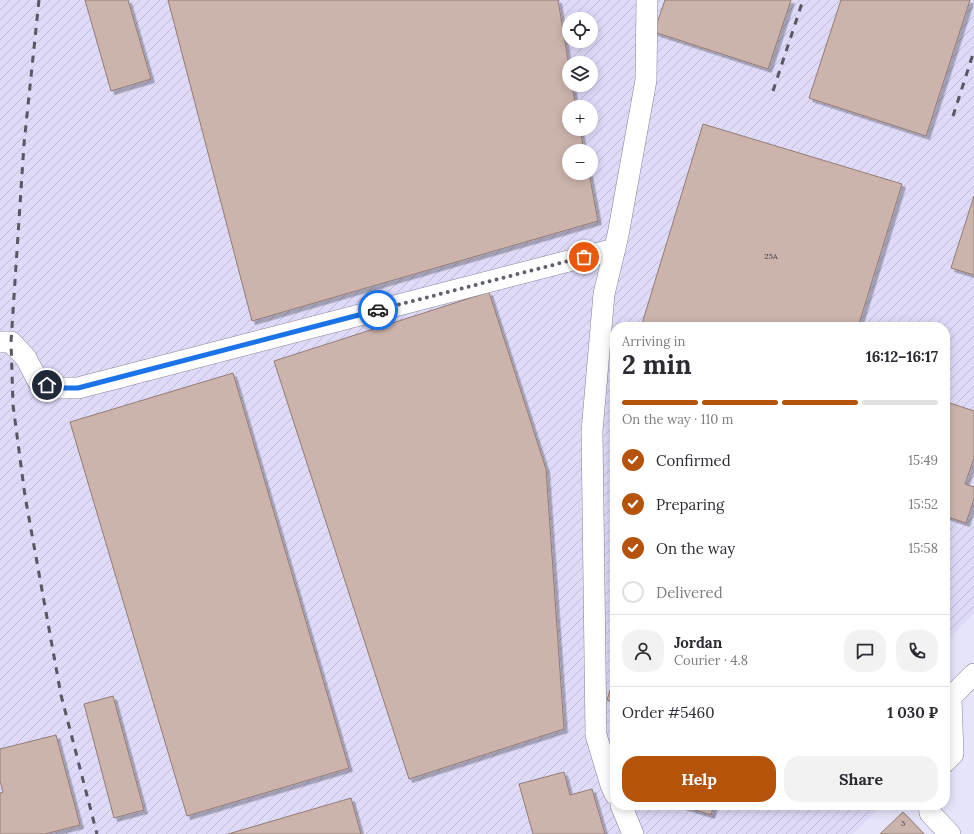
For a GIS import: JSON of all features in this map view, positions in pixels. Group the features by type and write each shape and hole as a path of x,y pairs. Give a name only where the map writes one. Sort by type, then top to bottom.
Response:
{"lane":[{"path":"610,778 596,735 592,430 604,294 615,249 646,80 647,0"},
{"path":"0,342 11,342 16,347 26,358 38,381 56,388 78,388 615,249"},
{"path":"950,757 953,754 951,697 974,674"},
{"path":"623,810 633,830 633,834"},
{"path":"930,810 930,813 950,834"}],"shaded area":[{"path":"0,0 974,0 974,613 950,639 950,322 610,322 610,810 877,810 853,834 0,834"}],"building":[{"path":"85,0 128,0 151,79 111,91"},
{"path":"168,0 558,0 562,24 562,48 566,48 567,56 562,56 562,92 573,92 575,100 562,100 562,136 581,136 583,144 562,144 562,180 590,180 598,221 252,321"},
{"path":"665,0 791,0 768,69 654,32"},
{"path":"841,0 970,0 926,136 809,98"},
{"path":"703,124 902,184 860,322 643,322"},
{"path":"974,196 974,275 951,268"},
{"path":"489,292 546,469 564,729 409,779 274,361"},
{"path":"233,373 349,768 187,816 70,422"},
{"path":"950,403 974,411 974,458 965,484 974,487 974,499 966,523 950,518"},
{"path":"610,690 610,701 607,700"},
{"path":"113,696 144,810 114,818 84,704"},
{"path":"56,735 80,825 45,834 0,834 0,793 3,792 0,781 0,749"},
{"path":"564,772 570,795 592,789 605,834 533,834 519,784"},
{"path":"351,798 361,834 228,834"},
{"path":"695,810 712,810 711,815"},
{"path":"903,812 924,834 880,834"}],"railway":[{"path":"39,0 24,144 11,342 13,405 25,496 61,695 97,834"},
{"path":"773,91 803,0"},
{"path":"953,116 974,51"}],"way so far":[{"path":"378,310 584,257"}],"route":[{"path":"47,385 56,388 78,388 378,310"}]}
